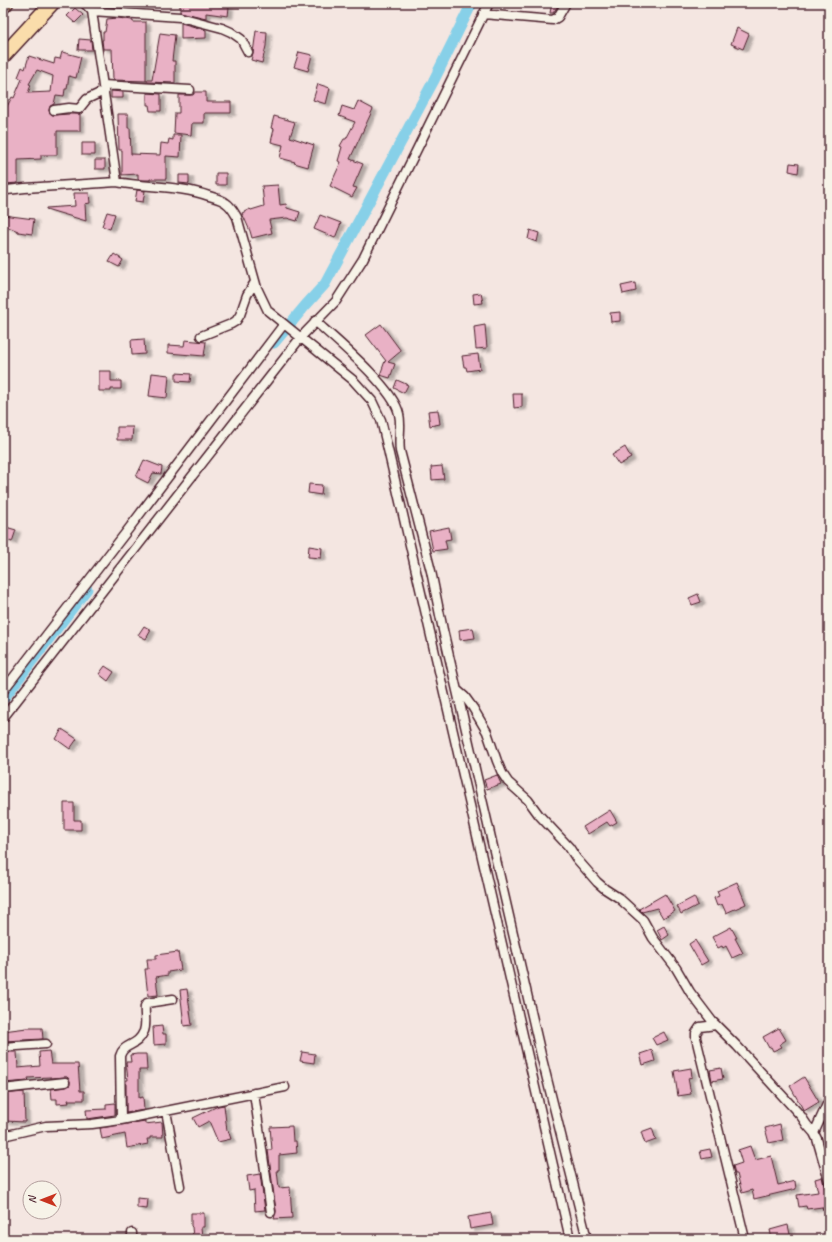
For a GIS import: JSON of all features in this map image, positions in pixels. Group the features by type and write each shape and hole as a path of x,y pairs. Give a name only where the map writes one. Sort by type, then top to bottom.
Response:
{"highway":[{"path":"3,6 6,3"},
{"path":"3,56 52,3"}],"street":[{"path":"84,3 92,11 117,182"},
{"path":"3,718 299,335 336,301 363,259 489,3"},
{"path":"483,14 553,20 558,17 566,3"},
{"path":"92,11 180,17 222,28 241,39 248,52"},
{"path":"54,110 69,108 79,109 87,99 104,88 190,90"},
{"path":"3,189 117,182 202,193 227,203 237,217 255,282 268,311 353,380 372,401 381,420 570,1239"},
{"path":"201,336 236,321 240,315 247,295 255,282"},
{"path":"316,321 372,374 396,404 399,413 400,450 431,571 443,630 542,1059 587,1239"},
{"path":"3,691 287,326"},
{"path":"457,690 465,697 473,708 487,732 502,773 508,782 528,800 539,816 569,847 576,858 597,882 619,898 643,920 653,938 676,968 690,992 716,1025 801,1116 814,1133 829,1181"},
{"path":"121,1120 121,1051 125,1047 135,1044 144,1031 146,1021 145,1006 147,1003 173,999"},
{"path":"716,1025 700,1026 696,1038 745,1239"},
{"path":"3,1047 46,1044"},
{"path":"3,1089 65,1082"},
{"path":"3,1136 46,1126 92,1124 121,1120 284,1087"},
{"path":"254,1093 270,1212"},
{"path":"814,1133 829,1100"},
{"path":"166,1110 180,1186"}],"building":[{"path":"180,3 206,3 229,7 228,16 206,13 206,18 180,12"},
{"path":"552,3 560,3 553,13 550,13"},
{"path":"75,8 83,15 75,23 67,16"},
{"path":"118,18 132,20 133,22 146,22 146,81 113,80 112,49 103,49 102,40 107,19"},
{"path":"181,23 206,30 206,38 181,39"},
{"path":"737,28 749,34 743,49 731,44"},
{"path":"256,31 267,32 266,46 262,63 251,60"},
{"path":"160,33 175,35 172,61 175,61 175,83 147,82 147,80 152,80"},
{"path":"79,39 91,40 92,50 78,50"},
{"path":"62,52 81,57 76,78 69,76 67,89 65,89 64,96 56,95 54,104 50,106 49,111 52,115 80,114 80,131 57,131 57,155 41,155 41,159 18,160 18,183 5,184 3,114 12,97 14,98 22,79 18,77 22,67 25,69 29,56 54,64 55,58 60,59","holes":["37,70 53,76 51,92 28,93 31,85 29,84"]},
{"path":"299,52 312,55 308,71 294,67"},
{"path":"318,84 330,88 326,104 313,100"},
{"path":"111,91 123,92 123,98 111,98"},
{"path":"195,92 206,92 206,102 231,102 231,113 204,113 204,123 192,123 191,135 174,133 175,113 179,113 179,95 193,95"},
{"path":"147,93 161,94 161,111 150,111 149,105 147,105"},
{"path":"358,101 373,109 350,159 363,164 353,187 357,188 352,197 330,186 341,162 338,161 342,147 340,146 344,139 346,139 355,122 339,116 342,106 354,110"},
{"path":"118,114 128,114 131,154 160,155 161,143 168,144 169,139 173,140 173,135 181,135 180,157 166,156 166,179 141,180 138,179 138,174 122,175 122,150 119,150"},
{"path":"274,116 295,122 290,137 314,145 308,167 280,158 283,145 271,142 274,129 271,128"},
{"path":"82,143 95,143 95,155 82,155"},
{"path":"95,160 105,160 105,169 95,169"},
{"path":"790,163 799,164 798,173 789,171"},
{"path":"216,173 226,173 226,185 216,185"},
{"path":"179,175 189,175 189,184 179,183"},
{"path":"278,185 280,205 286,204 287,208 300,212 297,221 287,218 269,220 272,233 252,238 242,213 250,209 264,206 262,186"},
{"path":"137,190 145,191 143,202 135,201"},
{"path":"74,193 89,193 90,203 85,204 86,221 46,209 75,206"},
{"path":"107,212 115,214 110,229 102,226"},
{"path":"3,215 34,219 32,234 18,232 3,225"},
{"path":"320,215 341,223 335,238 314,229"},
{"path":"530,230 539,233 537,242 528,239"},
{"path":"114,254 123,260 119,267 109,262"},
{"path":"635,283 636,291 623,294 621,286"},
{"path":"481,293 483,303 474,304 473,294"},
{"path":"620,312 620,321 611,322 610,313"},
{"path":"381,324 401,351 388,362 395,364 390,378 380,375 386,361 366,335"},
{"path":"485,325 487,348 476,349 474,327"},
{"path":"144,339 145,354 132,355 131,340"},
{"path":"185,340 206,342 204,356 168,353 168,345 184,346"},
{"path":"478,354 480,369 467,371 466,367 464,367 462,356"},
{"path":"99,371 111,371 111,381 121,381 121,389 99,391"},
{"path":"152,373 169,375 167,398 149,396"},
{"path":"176,373 191,374 190,382 176,381"},
{"path":"397,380 408,385 404,393 394,388"},
{"path":"513,394 522,394 522,407 514,408"},
{"path":"438,410 440,424 430,426 428,411"},
{"path":"117,427 133,427 132,440 117,440"},
{"path":"625,447 631,458 619,465 612,455"},
{"path":"144,460 162,467 161,474 153,473 148,483 136,477"},
{"path":"442,466 444,479 432,480 431,467"},
{"path":"309,484 322,485 321,495 308,493"},
{"path":"6,527 16,530 12,542 3,538"},
{"path":"449,527 451,539 445,540 447,549 433,551 429,531"},
{"path":"309,546 322,548 321,558 308,557"},
{"path":"698,594 701,602 692,605 689,598"},
{"path":"144,626 151,630 146,639 138,635"},
{"path":"473,628 475,638 460,640 459,630"},
{"path":"105,666 114,672 108,681 99,674"},
{"path":"62,729 77,739 70,749 56,739"},
{"path":"497,775 501,784 487,789 484,780"},
{"path":"64,803 74,803 74,820 81,820 81,830 64,830"},
{"path":"610,810 617,822 610,826 607,822 588,834 583,827"},
{"path":"737,882 746,904 726,913 722,904 717,906 714,898 719,896 717,891"},
{"path":"665,894 675,911 663,918 657,908 642,912 639,909"},
{"path":"694,897 698,905 681,914 677,906"},
{"path":"664,926 669,935 662,940 657,930"},
{"path":"731,927 743,953 732,958 726,946 723,948 722,946 718,948 712,937"},
{"path":"695,940 708,961 701,965 689,944"},
{"path":"178,952 181,970 168,972 168,975 156,977 158,995 148,996 145,969 148,969 147,959 156,959 156,955"},
{"path":"187,989 192,1025 184,1026 180,990"},
{"path":"162,1026 163,1034 166,1034 166,1044 154,1045 153,1027"},
{"path":"42,1028 43,1039 3,1041 3,1031"},
{"path":"779,1028 786,1040 780,1044 782,1047 773,1051 771,1047 769,1048 763,1037"},
{"path":"664,1032 668,1040 656,1045 652,1038"},
{"path":"652,1050 655,1061 643,1065 640,1054"},
{"path":"49,1051 51,1064 78,1064 80,1091 84,1091 84,1100 68,1100 69,1103 57,1104 57,1099 52,1099 51,1089 70,1085 70,1081 67,1077 28,1078 29,1081 3,1083 3,1052 17,1052 18,1068 40,1066 39,1052"},
{"path":"302,1052 315,1054 314,1063 300,1061"},
{"path":"146,1054 147,1070 139,1070 139,1098 143,1097 144,1110 126,1113 126,1080 128,1080 126,1062 131,1062 130,1055"},
{"path":"691,1068 692,1077 688,1078 691,1094 678,1096 674,1071"},
{"path":"721,1068 723,1079 712,1081 710,1070"},
{"path":"804,1077 819,1102 804,1111 790,1086"},
{"path":"24,1092 25,1122 5,1121 3,1094"},
{"path":"115,1103 115,1115 87,1119 86,1110 106,1109 106,1104"},
{"path":"224,1105 227,1131 228,1130 231,1139 218,1142 209,1121 198,1127 193,1118 218,1106"},
{"path":"145,1121 145,1124 162,1122 163,1137 150,1137 150,1139 147,1139 148,1144 127,1148 125,1134 102,1139 100,1128"},
{"path":"780,1124 783,1140 769,1143 765,1128"},
{"path":"292,1126 293,1141 296,1141 297,1153 279,1155 279,1170 277,1170 279,1188 290,1187 292,1218 274,1219 276,1211 268,1150 272,1150 270,1127"},
{"path":"652,1128 656,1140 645,1144 641,1132"},
{"path":"750,1146 755,1160 771,1156 778,1185 795,1181 796,1189 754,1199 752,1190 742,1193 737,1174 735,1174 733,1166 742,1163 738,1150"},
{"path":"710,1149 712,1157 702,1159 700,1151"},
{"path":"260,1174 265,1210 255,1211 254,1190 249,1191 247,1176"},
{"path":"822,1177 829,1209 823,1210 822,1207 807,1209 806,1206 799,1207 797,1195 818,1192 815,1179"},
{"path":"137,1198 148,1199 147,1209 137,1208"},
{"path":"191,1213 204,1213 204,1227 201,1227 202,1237 193,1237"},
{"path":"491,1213 493,1225 470,1229 468,1217"},
{"path":"788,1225 791,1239 772,1239 770,1230"}],"waterway":[{"path":"274,343 325,284 433,82 472,3"},
{"path":"3,699 87,589"}]}
